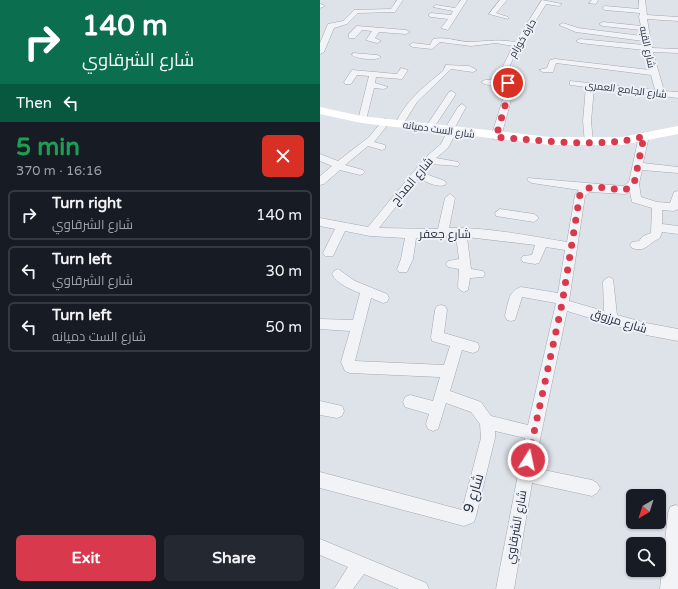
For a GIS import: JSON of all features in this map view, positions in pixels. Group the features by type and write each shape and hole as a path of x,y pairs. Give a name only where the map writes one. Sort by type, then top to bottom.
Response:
{"street":[{"path":"430,18 449,23 464,0"},
{"path":"504,0 492,14 506,18"},
{"name":"شارع القبه","path":"642,0 642,14 646,39 660,93"},
{"path":"545,1 559,4"},
{"name":"حارة خوزام","path":"499,82 517,44 545,1"},
{"path":"352,36 358,29 379,22 395,10 396,2"},
{"path":"436,7 457,10"},
{"path":"605,8 642,14 665,21 676,21"},
{"path":"341,14 352,14 406,32"},
{"path":"320,52 331,26 345,23 352,14"},
{"path":"377,41 370,40 379,22"},
{"path":"603,24 644,28"},
{"path":"563,25 572,26 576,30 646,39"},
{"path":"475,44 479,32"},
{"path":"413,45 432,47 436,41 440,40 475,44 482,42 492,43 495,41 517,44"},
{"path":"580,42 678,51"},
{"path":"420,54 424,46"},
{"path":"356,55 377,57"},
{"path":"348,82 352,73 356,72 365,56"},
{"path":"543,70 550,70 553,62 555,61 654,73"},
{"path":"399,124 410,103 422,87 446,72 451,66 469,68 473,70"},
{"path":"356,72 398,77 404,70"},
{"path":"435,71 446,72"},
{"path":"362,120 373,74"},
{"path":"484,82 499,82 511,85 496,137"},
{"name":"شارع الجامع العمرى","path":"573,83 678,95"},
{"path":"371,85 384,86"},
{"path":"588,142 587,121 590,85"},
{"path":"430,127 452,94"},
{"name":"شارع المداح","path":"370,232 428,160 443,148 462,107"},
{"name":"شارع الست دميانه","path":"320,110 362,120 430,127 496,137 588,142 623,141 678,130"},
{"path":"320,182 351,154 367,143 386,122"},
{"path":"644,136 634,184 636,199 657,206 674,207 678,195"},
{"path":"367,143 382,147"},
{"path":"320,157 339,166 360,172"},
{"path":"428,160 455,164"},
{"path":"637,166 672,173"},
{"path":"416,175 431,178 432,181 441,182"},
{"path":"532,180 590,188 625,190 634,184"},
{"name":"شارع الشرقاوي","path":"505,589 533,433 562,301 580,194 582,191 590,188"},
{"path":"443,233 450,198"},
{"path":"636,245 641,246 647,239 656,235 657,206"},
{"path":"500,213 534,229 536,258 533,260 527,259"},
{"name":"شارع جعفر","path":"320,222 370,232 410,234 534,229 571,247"},
{"path":"330,253 341,227"},
{"path":"657,228 678,230"},
{"path":"461,232 465,269 464,286"},
{"path":"403,269 407,259 410,234"},
{"path":"452,264 479,274"},
{"path":"338,274 351,284 366,292 383,298"},
{"path":"609,282 611,319"},
{"path":"366,292 348,362 350,367 449,371"},
{"name":"شارع مرزوق","path":"510,316 517,294 520,292 562,301 611,319 663,334 678,335"},
{"path":"441,310 437,337 473,347"},
{"path":"320,324 358,326"},
{"path":"433,424 458,343"},
{"path":"410,402 440,402 476,407 487,422 533,433"},
{"path":"320,408 337,411"},
{"name":"شارع 9","path":"320,480 464,518 468,516 470,511 488,438 487,422"},
{"path":"526,474 592,488"},
{"path":"669,589 676,512"},
{"path":"320,547 420,589"},
{"path":"343,589 360,564"}],"route":[{"path":"508,83 511,85 496,137 588,142 623,141 644,136 634,184 631,188 625,190 590,188 585,189 580,194 562,304 528,460"}]}
